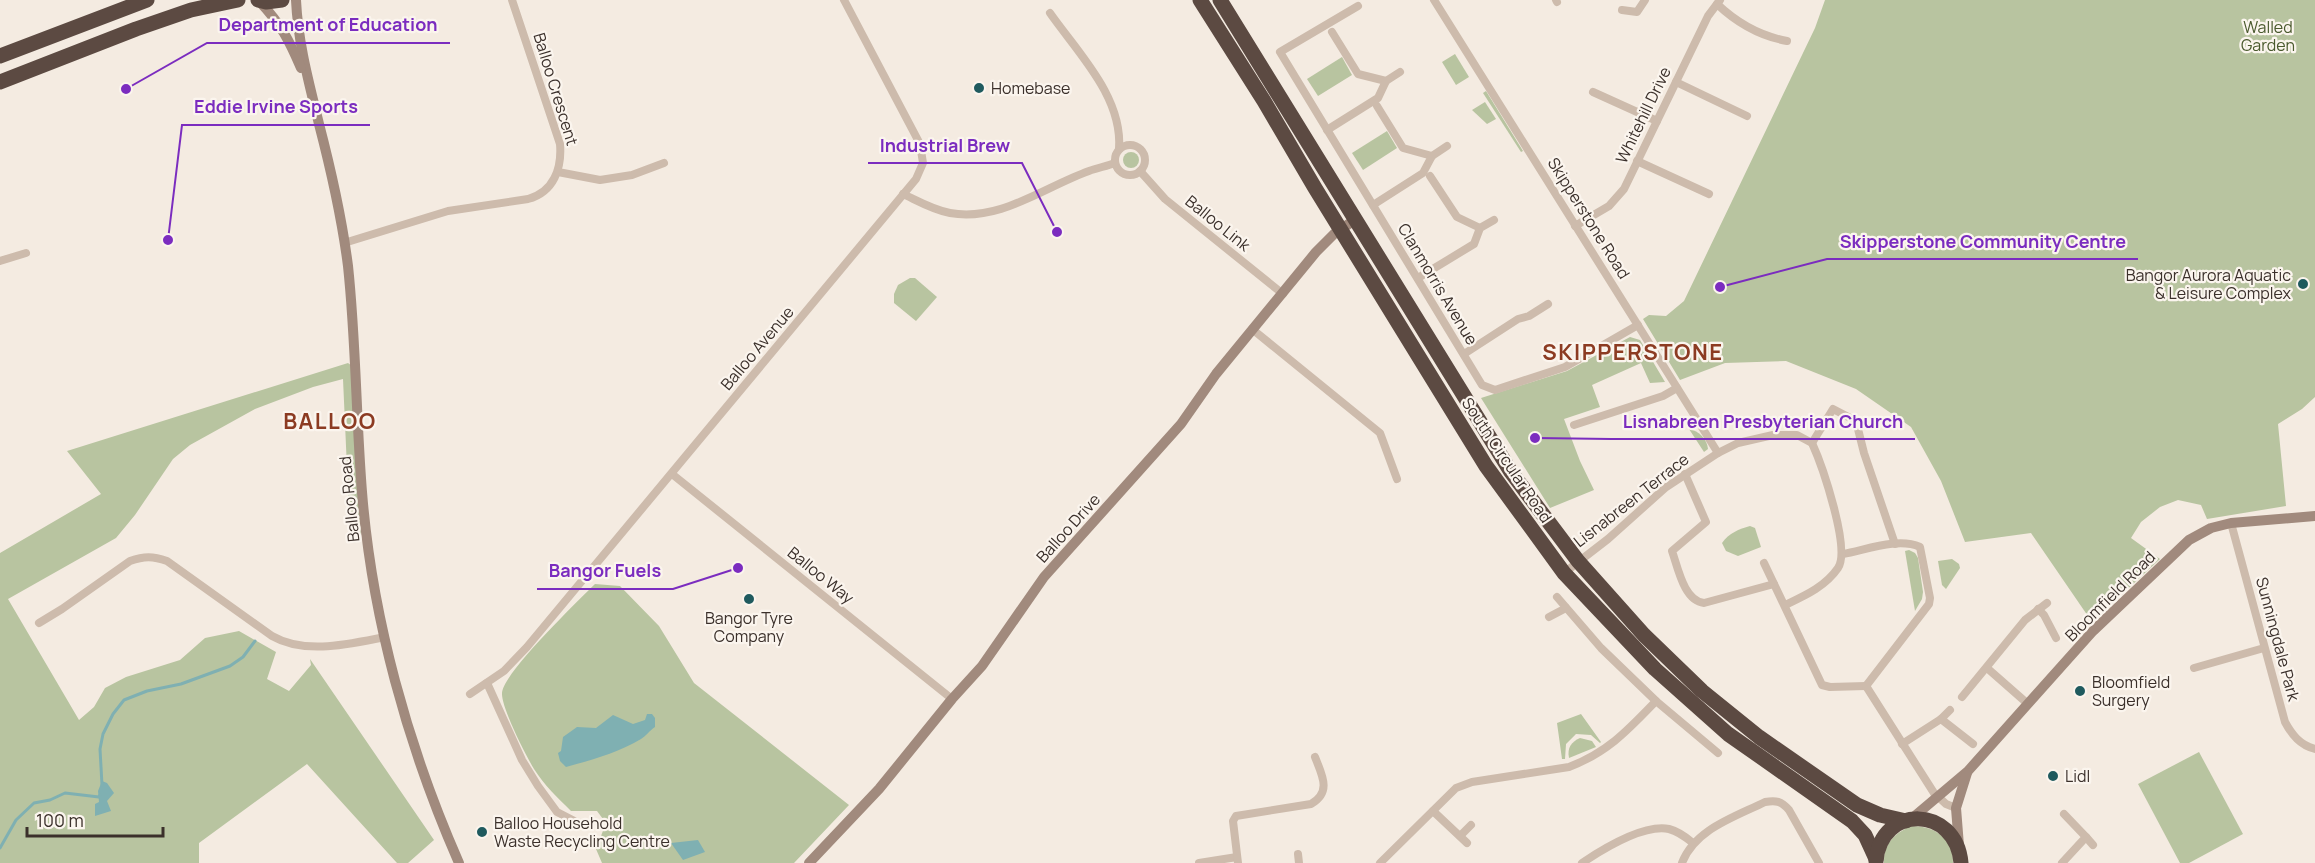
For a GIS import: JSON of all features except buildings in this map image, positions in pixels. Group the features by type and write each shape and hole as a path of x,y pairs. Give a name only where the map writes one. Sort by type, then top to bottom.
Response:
{"highway":[{"path":"0,56 147,0"},
{"path":"0,82 190,10 238,0"},
{"path":"258,0 274,2 282,0"},
{"name":"South Circular Road","path":"1200,0 1264,101 1349,224 1511,472 1578,561 1644,635 1702,691 1751,730 1857,805 1880,815 1908,820 1922,819 1946,828 1954,837 1961,859"},
{"name":"South Circular Road","path":"1220,0 1292,115 1349,224 1486,466 1564,573 1656,669 1728,734 1852,821 1865,835 1876,861"},
{"path":"1876,861 1879,846 1885,835 1894,826 1908,820"}],"street":[{"name":"Balloo Road","path":"258,0 277,19 309,88"},
{"name":"Balloo Road","path":"296,0 299,37 309,88 330,170 344,243 356,360 362,494 376,593 385,637 410,730 425,776 459,863"},
{"name":"Balloo Crescent","path":"512,0 560,144 562,161 558,172"},
{"name":"Balloo Avenue","path":"470,694 504,671 527,647 916,179 923,163 920,144 844,0"},
{"name":"Skipperstone Road","path":"1434,0 1718,453"},
{"path":"1622,10 1637,12 1645,0"},
{"path":"1719,2 1739,23 1771,38 1787,41"},
{"name":"Whitehill Drive","path":"1575,226 1615,201 1708,16 1719,2"},
{"name":"Clanmorris Avenue","path":"1358,6 1280,52 1482,385 1495,390 1564,367 1638,325"},
{"path":"1050,13 1102,86 1117,119 1119,149 1115,163 1124,174 1134,174 1140,171 1145,159 1141,150 1128,145 1119,149"},
{"path":"1332,32 1358,74 1386,81"},
{"path":"1327,130 1378,98 1386,81 1400,72"},
{"path":"1676,82 1747,116"},
{"path":"1593,92 1657,121"},
{"path":"1377,106 1403,148 1432,156"},
{"path":"1373,204 1423,173 1432,156 1448,146"},
{"path":"1637,161 1709,194"},
{"path":"344,243 448,210 539,196 558,172 600,180 632,175 664,163"},
{"path":"903,194 949,213 966,214 1000,210 1089,171 1115,163"},
{"name":"Balloo Link","path":"1140,171 1165,199 1283,294"},
{"path":"1430,176 1457,217 1480,228"},
{"path":"1418,278 1474,244 1480,228 1494,220"},
{"name":"Balloo Drive","path":"809,863 879,789 952,699 982,666 1044,578 1181,424 1252,329 1316,252 1349,224"},
{"path":"0,261 26,253"},
{"path":"1464,354 1518,319 1529,316 1548,304"},
{"path":"1252,329 1380,434 1397,479"},
{"path":"1574,425 1663,396 1677,388"},
{"path":"1785,605 1823,585 1839,567 1843,554 1830,494 1812,443 1833,409 1856,421 1864,453 1894,544"},
{"name":"Lisnabreen Terrace","path":"1564,573 1608,539 1665,488 1718,453 1738,443 1773,435 1797,435 1812,443"},
{"name":"Balloo Way","path":"672,474 952,699"},
{"path":"1685,474 1706,522 1672,551 1690,596 1696,602 1704,603 1774,584"},
{"name":"Bloomfield Road","path":"1908,820 1968,771 2093,631 2188,540 2211,528 2231,523 2315,516"},
{"name":"Sunningdale Park","path":"2231,523 2285,722 2293,736 2308,747 2315,749"},
{"path":"1843,554 1894,544 1911,543 1920,547 1930,598 1929,604 1866,686"},
{"path":"39,623 130,561 141,557 154,557 167,561 272,636 290,645 326,646 385,637"},
{"path":"1764,564 1822,685 1830,687 1866,686"},
{"path":"1557,597 1601,648 1656,701 1718,753"},
{"path":"1962,697 2025,620 2047,603"},
{"path":"1549,617 1566,608"},
{"path":"2038,609 2044,615 2056,638"},
{"path":"2193,668 2264,648"},
{"path":"1987,668 2028,704"},
{"path":"487,683 522,760 538,786 557,812 584,826"},
{"path":"1866,686 1937,796 1946,804 1956,808"},
{"path":"1380,863 1456,788 1472,782 1569,767 1620,739 1656,701"},
{"path":"1902,744 1941,719 1950,710"},
{"path":"1941,719 1972,744"},
{"path":"1199,863 1237,860 1233,822 1236,816 1311,804 1320,799 1324,790 1322,775 1315,756"},
{"name":"Bloomfield Road","path":"1961,859 1956,808 1968,771"},
{"path":"1682,863 1694,843 1704,834 1765,802 1775,801 1783,802 1789,810 1819,863"},
{"path":"1433,811 1464,840 1471,825"},
{"path":"2064,814 2093,845"},
{"path":"1582,863 1611,843 1658,828 1672,830 1694,843"},
{"path":"2063,862 2086,837"}],"green space":[{"name":"Walled Garden","path":"1825,0 2315,0 2315,397 2302,409 2278,424 2286,506 2207,519 2201,505 2178,500 2160,507 2141,522 2131,538 2160,559 2092,622 2031,533 1965,542 1941,481 1911,427 1856,389 1786,361 1725,363 1680,380 1643,319 1649,315 1666,316 1684,301 1815,28"},
{"path":"1455,54 1469,77 1456,85 1442,62"},
{"path":"1342,57 1352,75 1318,96 1307,79"},
{"path":"1486,91 1523,151 1521,152 1483,93"},
{"path":"1485,102 1496,119 1487,124 1472,110"},
{"path":"1387,131 1397,148 1363,170 1352,153"},
{"path":"1128,152 1134,152 1139,160 1137,166 1128,168 1123,163 1123,157"},
{"path":"910,278 915,278 937,297 916,321 894,303 894,294 898,285"},
{"path":"1630,337 1640,340 1665,382 1650,383 1641,363 1592,385 1600,407 1564,419 1594,490 1550,508 1481,398 1567,371"},
{"path":"348,363 352,366 361,541 352,543 343,379 313,387 255,409 190,445 173,459 135,515 116,538 8,599 79,720 94,707 105,688 126,677 180,660 205,638 239,631 276,652 267,679 289,691 311,665 310,659 434,840 408,863 397,863 307,764 199,843 199,863 0,863 0,553 101,494 67,451"},
{"path":"1689,429 1702,436 1708,449 1704,452"},
{"path":"1750,526 1755,528 1761,547 1738,556 1726,551 1722,543 1734,532"},
{"path":"1909,550 1918,558 1923,592 1915,611 1905,551"},
{"path":"1952,559 1959,564 1960,568 1946,589 1942,585 1938,561"},
{"path":"595,584 620,586 659,626 694,683 849,805 794,863 602,863 596,849 606,823 597,811 571,811 538,775 505,709 502,693 506,683 527,654"},
{"path":"1581,714 1601,742 1591,735 1576,734 1566,744 1565,759 1562,759 1557,723"},
{"path":"1580,738 1592,741 1596,747 1569,758 1570,746"},
{"path":"2199,752 2243,834 2189,863 2180,863 2138,784"},
{"path":"1911,826 1928,828 1941,835 1950,847 1953,863 1884,863 1884,856 1891,840"}],"water":[{"path":"647,714 652,714 655,718 655,727 632,744 604,756 566,767 560,761 558,753 561,751 563,737 577,727 596,728 613,715 633,724 645,720"},
{"path":"102,781 107,783 114,793 107,801 111,811 95,816 95,804 99,802 98,791"},
{"path":"698,840 705,852 683,860 671,843"}],"waterway":[{"path":"102,785 100,749 103,734 113,714 124,700 147,691 181,684 230,666 243,657 255,641"},
{"path":"0,848 16,820 34,803 50,800 65,793 99,797 100,795"}],"place":[{"name":"Homebase","path":"979,88"},
{"name":"Department of Education","path":"126,89"},
{"name":"Industrial Brew","path":"1057,232"},
{"name":"Eddie Irvine Sports","path":"168,240"},
{"name":"Bangor Aurora Aquatic & Leisure Complex","path":"2303,284"},
{"name":"Skipperstone Community Centre","path":"1720,287"},
{"name":"Lisnabreen Presbyterian Church","path":"1535,438"},
{"name":"Bangor Fuels","path":"738,568"},
{"name":"Bangor Tyre Company","path":"749,599"},
{"name":"Bloomfield Surgery","path":"2080,691"},
{"name":"Lidl","path":"2053,776"},
{"name":"Balloo Household Waste Recycling Centre","path":"482,832"}],"district":[{"name":"SKIPPERSTONE","path":"1633,352"},
{"name":"BALLOO","path":"330,421"}]}
